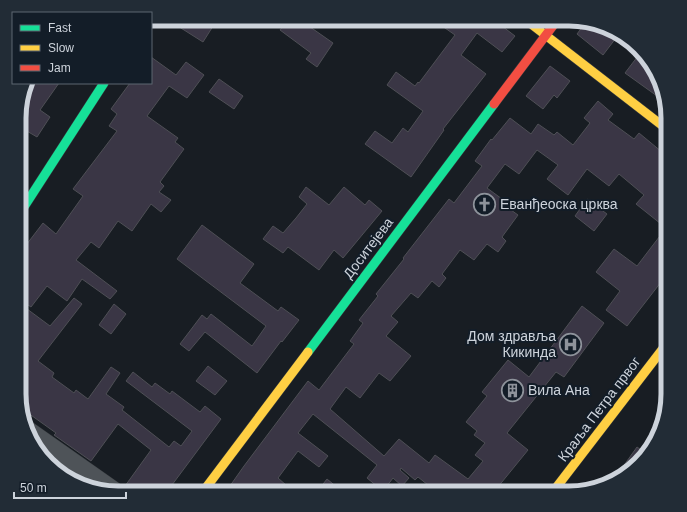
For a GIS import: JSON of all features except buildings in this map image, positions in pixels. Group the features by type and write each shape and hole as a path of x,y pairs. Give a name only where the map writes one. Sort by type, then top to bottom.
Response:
{"street":[{"path":"534,26 661,125"},
{"name":"Доситејева","path":"207,486 553,26"},
{"path":"26,204 103,84"},
{"name":"Краља Петра првог","path":"557,486 661,351"},
{"path":"36,436 107,485"}],"traffic: fast":[{"path":"26,204 103,84"},
{"path":"308,352 494,104"}],"traffic: slow":[{"path":"534,26 661,125"},
{"path":"557,486 661,351"},
{"path":"207,486 308,352"}],"traffic: jam":[{"path":"494,104 553,26"}],"place":[{"name":"Еванђеоска црква","path":"485,204"},
{"name":"Дом здравља Кикинда","path":"571,344"},
{"name":"Вила Ана","path":"513,390"}]}
